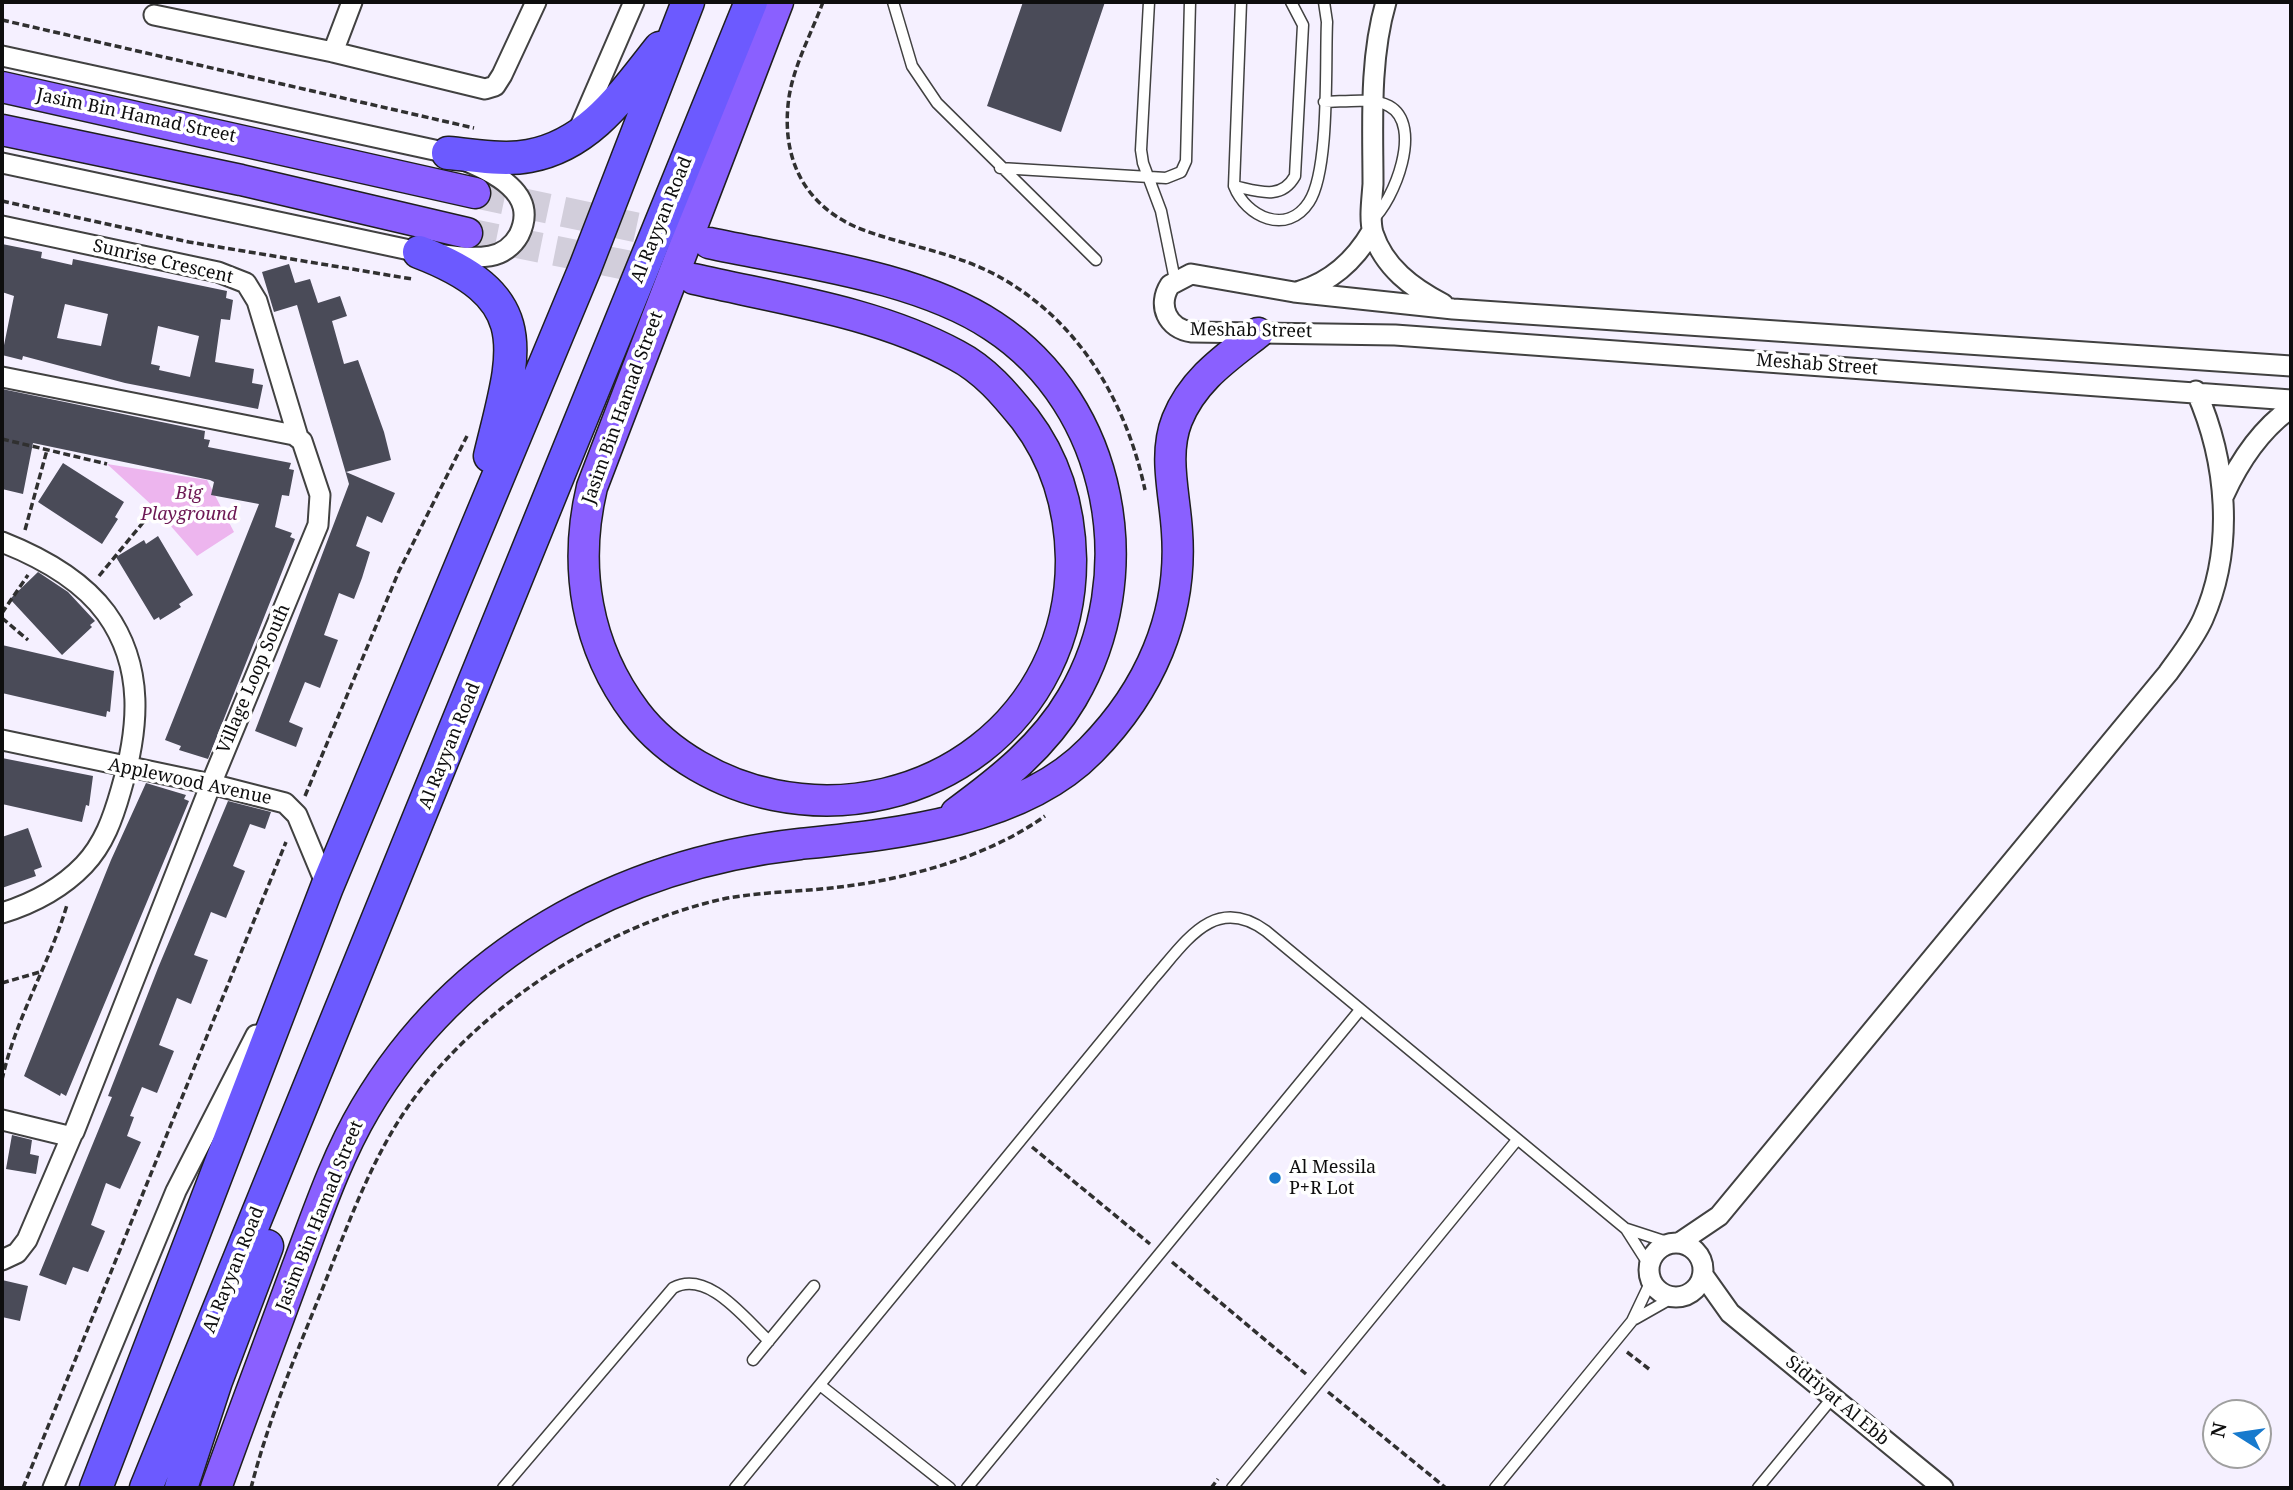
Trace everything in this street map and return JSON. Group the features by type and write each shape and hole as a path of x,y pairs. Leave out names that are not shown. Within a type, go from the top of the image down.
{"highway":[{"name":"Al Rayyan Road","path":"146,1488 298,1112 455,735 751,2"},
{"path":"448,153 530,156 574,139 616,103 683,14"},
{"path":"96,1488 327,887 585,268 683,14"},
{"path":"419,253 452,265 491,293 510,326 512,342 508,382 466,554"},
{"path":"182,1486 216,1381 282,1204 295,1159 298,1112"}],"main road":[{"name":"Jasim Bin Hamad Street","path":"695,279 846,315 900,331 956,355 1003,391 1038,435 1052,462 1066,508 1070,546 1071,576 1059,636 1049,663 1018,712 1000,733 955,767 918,784 871,799 786,798 732,783 664,743 643,723 615,680 591,626 585,596 582,544 592,487 778,2"},
{"name":"Jasim Bin Hamad Street","path":"2,87 475,193"},
{"path":"2,130 242,180 467,233"},
{"path":"709,243 842,271 922,292 958,306 1011,339 1041,368 1068,401 1087,437 1103,487 1111,552 1106,607 1091,659 1072,699 1048,734 1010,771 948,819"},
{"name":"Jasim Bin Hamad Street","path":"216,1488 307,1240 347,1143 366,1106 393,1065 443,1007 482,972 557,919 604,895 697,862 771,847 886,834 999,808 1061,776 1105,735 1147,677 1162,644 1175,592 1177,534 1170,453 1175,425 1187,400 1204,377 1258,333"},
{"path":"182,1486 209,1432 333,1131 363,1076 409,1018 446,984 528,925 557,919"}],"street":[{"path":"332,52 352,2"},
{"path":"154,15 332,52 485,89 495,86 502,75 536,2"},
{"path":"574,139 634,2"},
{"path":"1386,2 1373,102 1372,225 1383,256 1401,277 1452,309"},
{"name":"Jasim Bin Hamad Street","path":"2,56 448,153 513,187 524,205 521,230 508,248 487,257 419,253"},
{"path":"2,163 419,253"},
{"path":"1294,292 1326,281 1340,271 1364,246 1372,225"},
{"name":"Sunrise Crescent","path":"2,226 218,272 246,283 257,301 298,437"},
{"name":"Meshab Street","path":"2291,366 1452,309 1294,292 1199,275 1175,280 1164,296 1164,309 1169,321 1179,329 1192,332 1378,334 2196,391 2291,400"},
{"path":"2,377 298,437"},
{"path":"1719,1216 1699,1284 1678,1297 1663,1294 1650,1273 1656,1251 1675,1243 1719,1216 2185,650 2202,621 2214,590 2221,556 2223,496 2217,452 2196,391"},
{"path":"2223,496 2246,453 2269,427 2291,408"},
{"name":"Village Loop South","path":"2,1260 17,1253 27,1240 72,1135 321,516 320,495 298,437"},
{"path":"2,913 54,888 83,865 105,835 128,768 137,716 130,661 105,612 86,592 39,558 11,546"},
{"name":"Applewood Avenue","path":"2,740 211,784 285,803 297,815 327,887"},
{"path":"53,1488 176,1191 314,922"},
{"path":"2,1119 72,1135"},
{"path":"1675,1243 1696,1252 1702,1267"},
{"name":"Sidriyat Al Ebb","path":"1702,1267 1730,1313 1943,1488"},
{"name":"Sidriyat Al Ebb","path":"1678,1297 1730,1313"}],"lane":[{"path":"893,2 904,46 923,86 952,120 1096,260"},
{"path":"1149,2 1141,150 1147,176 1157,199 1175,280"},
{"path":"1000,168 1171,177 1181,172 1186,162 1190,2"},
{"path":"1241,2 1234,186 1247,209 1263,217 1280,219 1296,215 1308,204 1320,172 1327,22 1324,2"},
{"path":"1234,186 1278,193 1285,189 1295,176 1303,25 1291,2"},
{"path":"1324,102 1373,102 1388,106 1398,116 1404,150 1391,198 1372,225"},
{"path":"735,1488 1153,979 1197,930 1217,918 1230,917 1255,923 1626,1229 1650,1273 1632,1321 1495,1488"},
{"path":"967,1488 1360,1010"},
{"path":"1232,1488 1517,1140"},
{"path":"1626,1229 1675,1243"},
{"path":"503,1488 673,1288 687,1282 703,1285 769,1341"},
{"path":"753,1360 814,1286"},
{"path":"1632,1321 1678,1297"},
{"path":"820,1385 950,1488"},
{"path":"1758,1488 1833,1397"}],"path":[{"path":"2,20 481,129"},
{"path":"2,439 107,464"},
{"path":"11,546 47,449"},
{"path":"86,592 155,508"},
{"path":"28,640 2,615 39,558"},
{"path":"251,1488 294,1359 378,1157 404,1113 441,1065 505,1006 551,971 606,939 668,914 772,891 830,888 880,880 948,863 1005,838 1047,814"},
{"path":"2,1080 18,1026 42,972 69,898 54,888"},
{"path":"2,983 42,972"},
{"path":"1023,1139 1446,1488"},
{"path":"1620,1361 1628,1351 1649,1369"}],"green space":[{"name":"Big Playground","path":"107,464 207,480 234,532 197,556 155,508"}],"building":[{"path":"1023,2 1105,2 1061,132 987,106"},
{"path":"2,244 42,252 41,258 72,265 73,259 227,291 226,298 233,300 230,320 221,319 215,362 254,369 252,383 263,385 258,409 125,383 23,356 22,360 2,355 14,296 2,292","holes":["65,304 108,314 101,346 57,338","158,326 199,336 190,377 159,370 160,366 151,364"]},
{"path":"289,264 295,283 310,279 318,303 340,296 347,316 332,321 344,364 358,360 384,432 391,460 346,472 395,493 382,523 367,516 356,546 370,552 362,578 354,599 339,593 324,635 338,640 320,688 305,682 289,722 303,728 296,747 255,731 349,484 297,305 274,312 262,272"},
{"path":"2,389 205,431 204,439 210,440 208,447 291,463 289,469 294,470 289,496 282,495 275,527 292,533 290,537 295,539 208,759 179,750 181,746 165,740 259,504 211,495 214,482 210,480 33,443 23,494 2,489"},
{"path":"63,463 124,502 115,517 118,519 102,544 38,502"},
{"path":"158,536 193,595 179,604 181,607 160,620 159,617 154,620 116,557 144,540 146,544"},
{"path":"38,572 68,592 95,621 62,655 10,599"},
{"path":"2,645 114,671 110,712 107,711 106,717 2,693"},
{"path":"2,758 93,776 89,806 86,805 82,822 2,804"},
{"path":"146,783 186,795 184,799 189,801 66,1096 61,1093 60,1096 24,1076 111,860"},
{"path":"228,801 271,812 265,829 250,824 233,866 245,871 226,918 211,912 194,955 208,960 191,1004 177,998 159,1045 174,1051 157,1093 142,1087 130,1116 134,1117 127,1136 141,1142 120,1189 106,1183 91,1225 105,1231 88,1272 73,1267 66,1285 39,1275 112,1097 108,1096 158,968"},
{"path":"28,828 42,867 34,870 36,876 2,888 2,837"},
{"path":"12,1135 32,1140 30,1154 39,1156 36,1174 6,1169"},
{"path":"2,1280 28,1286 20,1321 2,1317"}],"tunnel":[{"path":"475,193 682,237"},
{"path":"467,233 666,273"}],"place":[{"name":"Al Messila P+R Lot","path":"1275,1178"}]}
